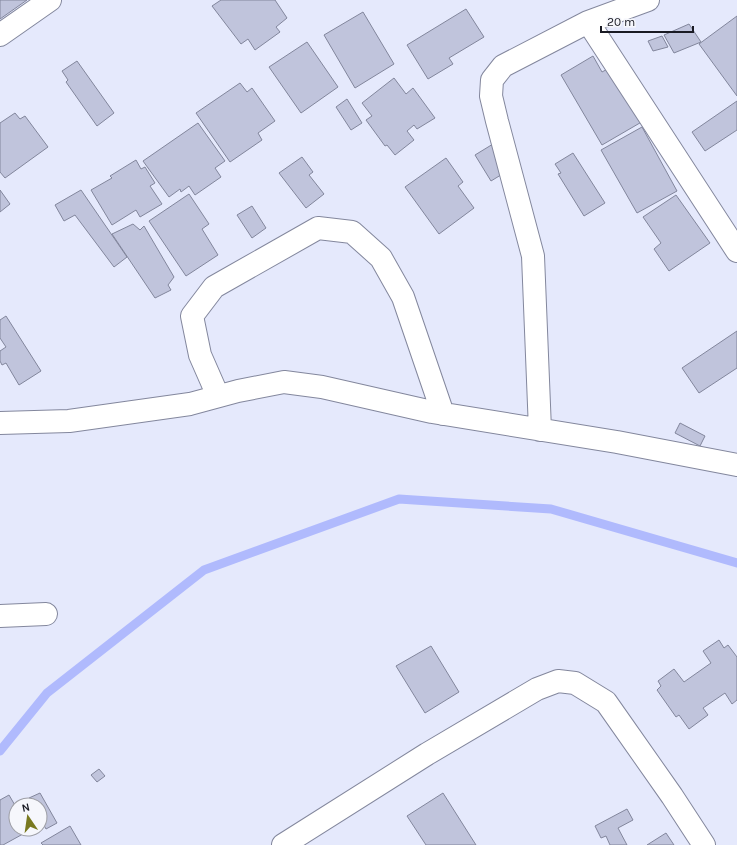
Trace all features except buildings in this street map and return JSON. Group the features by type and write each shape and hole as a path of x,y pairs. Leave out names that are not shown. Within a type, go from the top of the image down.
{"street":[{"path":"0,35 50,0"},
{"path":"540,430 533,256 497,122 491,96 492,80 503,66 588,22 648,0"},
{"path":"588,22 737,251"},
{"path":"218,396 200,355 192,316 214,287 318,228 352,232 380,258 403,297 443,414"},
{"path":"0,423 69,422 190,404 218,396 284,382 322,387 443,414 617,442 737,466"},
{"path":"0,616 46,614"},
{"path":"283,845 416,760 537,689 558,681 575,683 606,702 672,796 704,845"}],"waterway":[{"path":"0,751 47,693 204,570 399,499 551,509 737,563"}]}
